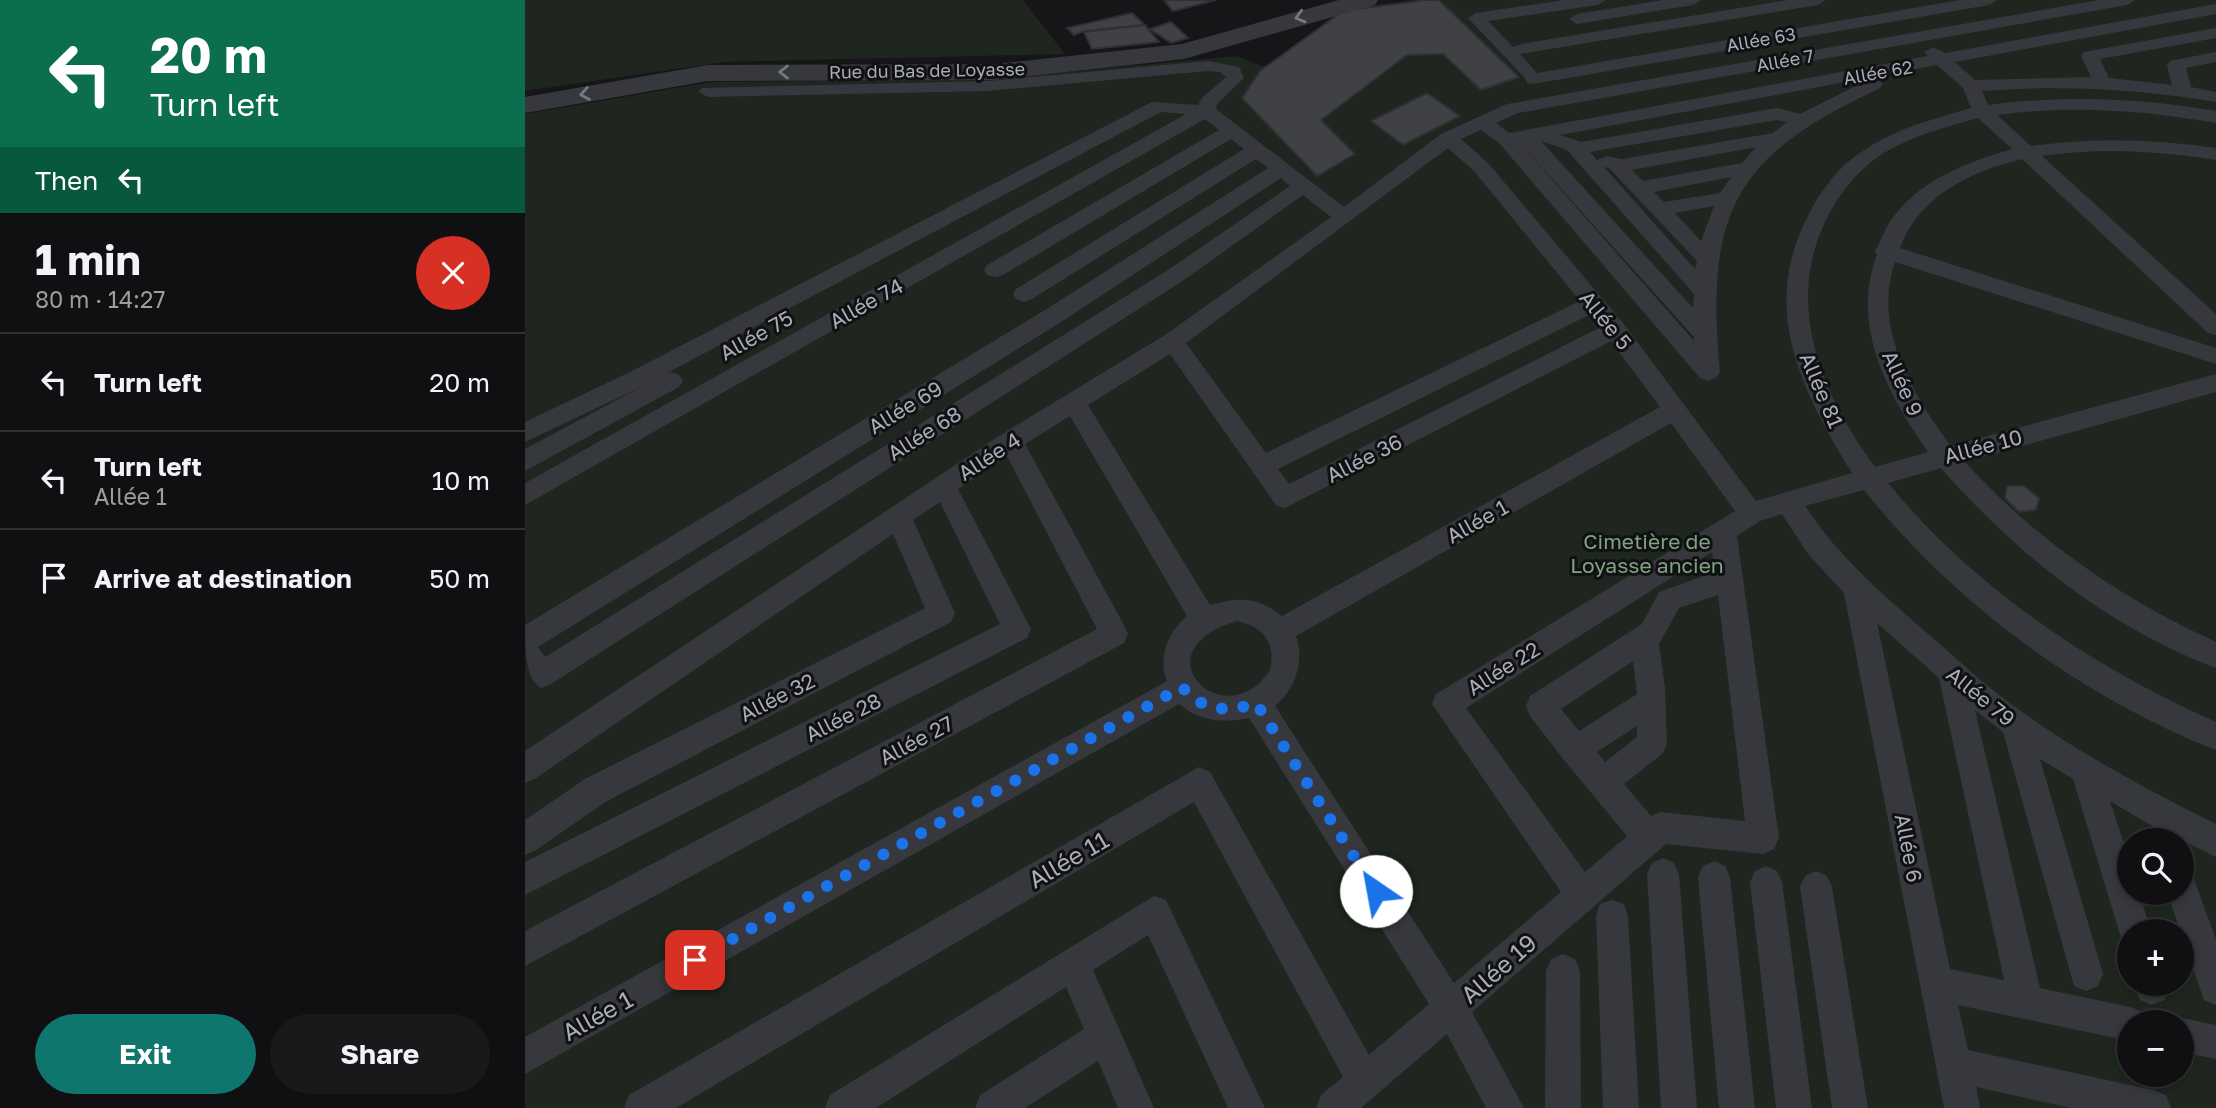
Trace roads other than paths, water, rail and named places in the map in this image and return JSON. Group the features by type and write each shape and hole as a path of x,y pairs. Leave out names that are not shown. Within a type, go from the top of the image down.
{"street":[{"name":"Rue du Bas de Loyasse","path":"525,105 708,73 994,72 1184,51 1366,0"}],"lane":[{"path":"1553,100 1530,71 1476,18 1598,0"},
{"path":"1530,71 1512,29 1693,0"},
{"path":"1521,49 1818,0"},
{"path":"1882,8 1928,0"},
{"name":"Allée 63","path":"1530,71 1882,8 1989,0"},
{"name":"Allée 7","path":"1448,138 1513,108 2127,0"},
{"path":"1882,8 1971,86 1982,111 2216,327"},
{"name":"Allée 62","path":"1524,136 1945,63 2216,9"},
{"path":"1971,86 2036,81 2102,82 2216,33"},
{"path":"2102,82 2090,56 2135,67 2183,90 2216,97"},
{"path":"2183,90 2176,65 2216,57"},
{"path":"1524,136 1708,372 1703,333 1708,247 1726,198 1747,168 1776,138 1831,101 1881,81 1945,63"},
{"path":"708,92 988,86 1223,66 1233,71 1235,78 1208,102 1206,111 1344,217"},
{"name":"Allée 81","path":"2216,117 2146,106 2033,104 1982,111 1935,123 1893,141 1858,164 1829,193 1809,228 1797,268 1796,313 1807,364 1831,419 1868,478 1914,531 1971,585 2039,638 2117,687 2216,736"},
{"name":"Allée 75","path":"525,461 941,226 1171,108 1206,111"},
{"name":"Allée 74","path":"525,495 1206,111"},
{"path":"1582,156 1777,114 1800,120"},
{"path":"1483,122 1582,156 1614,162 1707,259"},
{"path":"995,270 1232,131"},
{"path":"1524,136 1703,333"},
{"name":"Allée 4","path":"525,768 1011,441 1075,404 1173,341 1448,138"},
{"name":"Allée 5","path":"1448,138 1481,167 1615,330 1751,514"},
{"path":"1618,166 1776,138"},
{"name":"Allée 9","path":"2216,154 2157,146 2103,144 2025,151 1970,168 1933,189 1904,216 1885,251 1877,300 1888,359 1912,411 1944,457 2018,532 2115,602 2188,644 2216,655"},
{"path":"1024,294 1256,150"},
{"path":"1582,156 1704,292"},
{"path":"1639,188 1747,168"},
{"name":"Allée 69","path":"525,640 1053,317 1281,169"},
{"name":"Allée 68","path":"525,651 541,675 1176,275 1303,186"},
{"path":"1659,209 1726,198"},
{"path":"525,433 941,226 1077,336"},
{"path":"1885,251 2216,356"},
{"path":"1262,466 1593,303"},
{"name":"Allée 36","path":"1173,341 1285,498 1615,330"},
{"name":"Allée 10","path":"1723,532 1751,514 1787,501 2216,383"},
{"path":"1075,404 1203,618"},
{"name":"Allée 1","path":"1280,631 1675,410"},
{"name":"Allée 27","path":"525,949 1114,634 1011,441"},
{"name":"Allée 28","path":"525,879 1017,629 944,486"},
{"name":"Allée 79","path":"1787,501 1817,546 1856,588 1952,673 2015,724 2156,811 2216,841"},
{"name":"Allée 32","path":"525,839 596,790 941,613 899,517"},
{"path":"1723,532 1763,838 1655,833 1603,782 1540,706 1652,633 1669,600 1729,579"},
{"name":"Allée 22","path":"1582,895 1446,704 1723,532"},
{"name":"Allée 6","path":"1856,588 1962,1108"},
{"path":"1237,609 1268,619 1280,631 1286,653 1282,677 1271,691 1256,703 1231,709 1206,706 1192,698 1182,687 1176,657 1186,635 1203,618 1219,611 1237,609"},
{"path":"1603,782 1652,744 1651,701 1644,638"},
{"path":"1952,673 2026,1002"},
{"name":"Allée 1","path":"525,1056 1182,687"},
{"path":"1575,750 1651,701"},
{"path":"1256,703 1451,1008 1498,1102"},
{"path":"2015,724 2086,974"},
{"path":"2085,768 2131,919"},
{"name":"Allée 11","path":"642,1108 1199,782 1365,1082"},
{"path":"2156,811 2162,828"},
{"name":"Allée 19","path":"1334,1108 1655,833"},
{"path":"1663,874 1679,1108"},
{"path":"1714,877 1737,1108"},
{"path":"1766,882 1794,1108"},
{"path":"1816,887 1850,1108"},
{"path":"2188,905 2216,988"},
{"path":"843,1108 1154,912 1247,1108"},
{"path":"1612,916 1621,1108"},
{"path":"1073,963 1136,1108"},
{"path":"1563,971 1563,1108"},
{"path":"1936,982 2117,1021"},
{"path":"993,1108 1104,1037"},
{"path":"2194,1037 2216,1042"},
{"path":"1952,1064 2153,1108"}],"park label":[{"name":"Cimetière de Loyasse ancien","path":"1647,553"}]}
